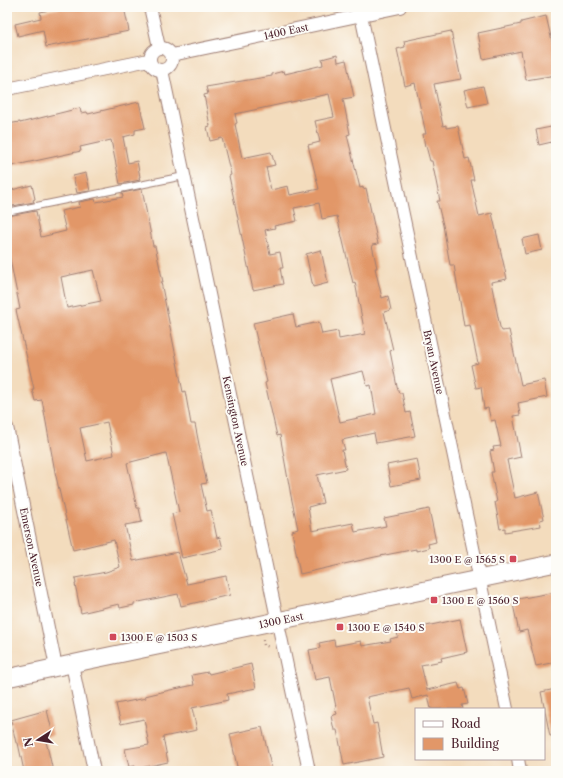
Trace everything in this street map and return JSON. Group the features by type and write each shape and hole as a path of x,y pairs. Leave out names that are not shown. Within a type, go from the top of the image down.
{"main road":[{"name":"1300 East","path":"7,678 556,563"}],"street":[{"path":"150,7 159,47"},
{"name":"1400 East","path":"172,55 400,7"},
{"name":"Bryan Avenue","path":"361,15 507,708"},
{"path":"159,47 166,48 172,55 171,64 169,67 162,70 152,67 149,60 150,53 159,47"},
{"path":"7,89 149,60"},
{"name":"Kensington Avenue","path":"162,70 309,771"},
{"name":"Emerson Avenue","path":"7,427 64,666 94,771"},
{"path":"518,760 520,771"}],"lane":[{"path":"7,212 184,176"}],"building":[{"path":"65,7 124,7 129,31 46,47 43,30 18,36 15,24 41,18 40,12"},
{"path":"546,16 556,58 556,75 526,80 521,51 483,59 478,33 521,24 521,22"},
{"path":"451,31 461,79 434,84 443,126 446,125 446,128 458,126 465,159 469,158 474,180 471,180 479,216 492,213 507,279 491,282 500,327 502,331 509,330 521,385 544,380 547,397 518,403 520,415 513,416 521,457 507,460 515,498 538,492 544,519 540,520 541,526 505,532 505,528 500,529 495,502 497,502 491,472 494,472 490,451 494,450 493,447 501,446 495,420 491,421 488,408 484,409 481,387 476,388 471,365 478,363 470,325 464,326 454,265 450,265 437,201 440,201 432,161 430,161 426,146 425,147 423,134 426,134 415,83 405,86 397,49 405,47 404,41"},
{"path":"337,55 338,62 346,60 354,97 343,99 350,134 347,135 360,188 366,188 378,244 372,245 377,268 375,268 382,298 388,296 391,310 384,312 393,350 390,351 397,387 399,393 402,393 406,413 410,412 415,436 376,443 374,433 342,440 345,450 342,450 346,469 317,475 323,503 308,507 312,531 353,523 355,532 386,526 384,518 429,509 436,542 428,544 429,548 375,557 300,574 292,531 298,529 280,435 277,436 265,383 267,382 253,323 293,314 296,327 319,322 322,334 338,331 339,339 365,334 355,282 353,283 337,216 322,219 319,203 294,208 297,221 274,226 275,228 265,230 270,254 280,252 283,268 280,268 283,284 253,290 229,176 231,175 222,138 210,141 207,127 210,126 204,95 208,94 206,87 272,76 272,74 284,71 285,74 323,65 322,59","holes":["329,94 334,117 315,121 320,142 308,145 319,189 290,195 288,186 271,190 266,167 275,165 271,152 242,158 235,124 237,123 235,114","363,371 367,386 371,385 376,414 340,422 330,379"]},
{"path":"483,86 487,103 468,107 464,90"},
{"path":"139,102 145,128 135,130 135,134 123,137 128,163 137,161 140,180 120,184 111,140 80,147 81,151 7,167 7,124 20,123 80,108 81,113 87,112 88,114"},
{"path":"556,126 556,141 539,145 536,130"},
{"path":"86,173 90,191 77,193 73,176"},
{"path":"32,185 35,199 33,200 34,202 7,207 7,191"},
{"path":"142,189 153,246 155,246 163,282 161,282 183,392 185,391 191,424 195,424 207,483 201,484 207,511 211,510 217,538 220,537 223,549 182,558 172,514 179,512 166,453 127,463 137,508 139,508 142,522 125,525 133,561 178,552 187,584 226,576 230,595 181,606 178,594 134,603 134,605 120,608 119,604 81,613 75,578 106,572 120,567 114,540 73,550 55,472 42,400 35,401 32,389 34,389 16,310 20,309 7,244 7,216 36,211 41,237 66,231 61,211 80,207 79,202 95,199 96,202 123,197 122,193","holes":["93,270 101,301 67,308 61,277","107,422 114,455 87,461 80,428"]},
{"path":"539,235 542,250 525,254 522,239"},
{"path":"321,250 328,283 313,287 306,254"},
{"path":"417,459 421,480 391,486 387,465"},
{"path":"556,592 556,662 536,666 527,630 519,632 512,600"},
{"path":"460,619 467,652 441,658 442,661 421,665 427,690 458,683 460,689 464,688 468,704 462,705 463,708 431,708 428,695 412,699 409,688 367,697 373,724 377,723 383,757 344,765 337,730 334,730 331,716 337,714 330,677 315,680 309,650 320,648 319,643 334,640 335,646 361,641 362,646 391,641 390,639 398,637 397,632"},
{"path":"251,664 256,688 227,694 228,700 192,708 197,730 163,737 168,762 136,769 135,766 129,767 125,749 149,745 144,719 121,724 116,704 146,698 145,696 194,685 192,675 208,672 209,674"},
{"path":"556,689 556,735 550,736 541,692"},
{"path":"47,710 53,735 45,737 53,771 24,771 11,720"},
{"path":"262,727 272,771 238,771 230,734"}],"place":[{"name":"1300 E @ 1565 S","path":"513,559"},
{"name":"1300 E @ 1560 S","path":"434,600"},
{"name":"1300 E @ 1540 S","path":"340,627"},
{"name":"1300 E @ 1503 S","path":"113,637"}]}
